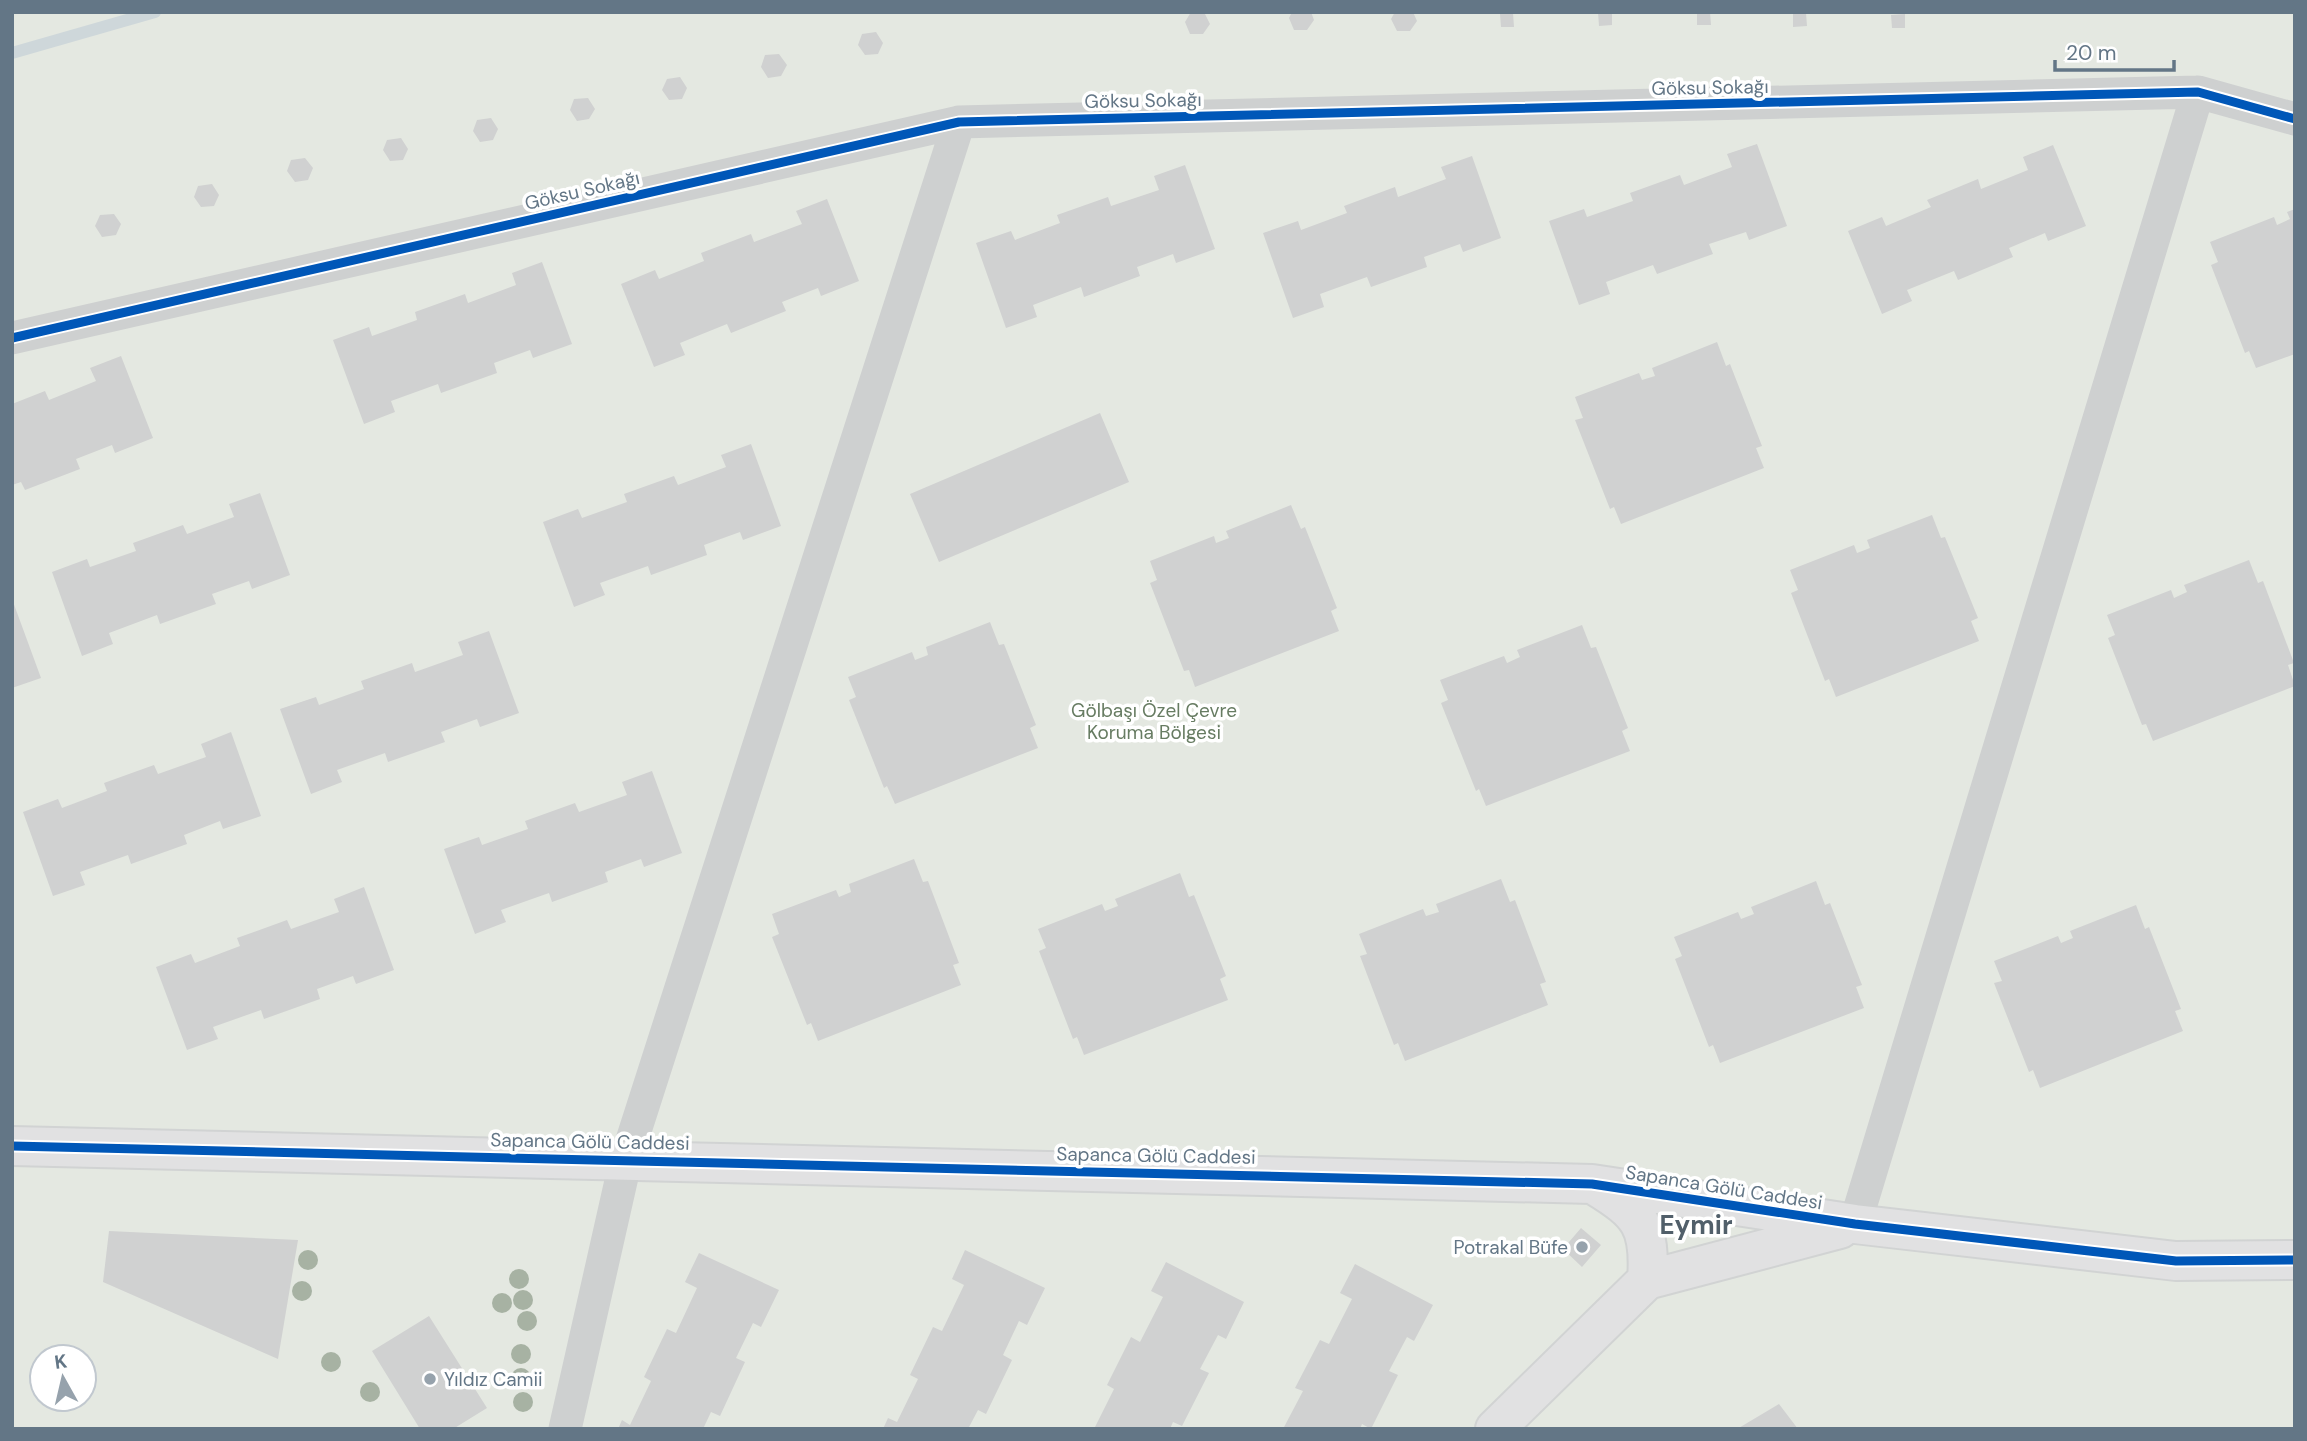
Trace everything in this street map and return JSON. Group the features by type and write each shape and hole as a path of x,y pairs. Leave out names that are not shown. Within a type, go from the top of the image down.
{"street":[{"name":"Göksu Sokağı","path":"12,338 959,122 2197,92 2295,120"},
{"path":"1495,1429 1647,1280 1855,1224 2197,92"},
{"path":"565,1429 626,1160 959,122"},
{"name":"Sapanca Gölü Caddesi","path":"12,1146 1592,1184 1855,1224 2176,1261 2295,1260"},
{"name":"Sapanca Gölü Caddesi","path":"1592,1184 1634,1212 1644,1233 1648,1255 1647,1280"}],"green space":[{"name":"Gölbaşı Özel Çevre Koruma Bölgesi","path":"12,12 2295,12 2295,1429 12,1429"}],"building":[{"path":"1191,12 1204,12 1210,24 1203,34 1190,34 1185,22"},
{"path":"1292,12 1311,12 1314,20 1307,30 1294,30 1289,18"},
{"path":"1395,12 1413,12 1417,21 1410,31 1397,31 1391,19"},
{"path":"1598,12 1612,12 1612,25 1599,26"},
{"path":"1697,12 1710,12 1711,25 1697,25"},
{"path":"1513,13 1514,27 1501,27 1500,14"},
{"path":"1806,13 1807,26 1793,27 1793,14"},
{"path":"1905,14 1905,28 1892,28 1891,15"},
{"path":"876,32 883,43 878,54 865,55 858,45 862,34"},
{"path":"779,54 787,65 781,76 768,78 761,67 765,55"},
{"path":"680,77 687,88 682,99 669,100 662,90 667,79"},
{"path":"588,98 595,109 589,119 577,121 570,110 574,99"},
{"path":"491,118 498,129 493,140 480,142 473,131 477,120"},
{"path":"401,138 408,149 403,160 390,161 383,150 387,140"},
{"path":"1757,144 1787,226 1749,240 1746,232 1709,244 1713,254 1657,274 1653,265 1606,282 1610,294 1579,305 1549,221 1584,209 1587,217 1633,201 1630,193 1680,175 1684,185 1732,167 1727,154"},
{"path":"2053,145 2086,226 2048,241 2045,233 2009,248 2013,257 1958,280 1954,271 1907,290 1912,301 1882,314 1848,231 1882,217 1886,226 1931,207 1927,200 1978,179 1981,189 2028,170 2023,157"},
{"path":"1472,156 1501,238 1463,252 1460,244 1424,257 1427,267 1371,287 1367,277 1320,294 1324,307 1293,318 1263,233 1298,221 1301,230 1347,213 1344,206 1395,187 1398,197 1446,179 1441,167"},
{"path":"305,158 313,168 308,180 295,182 287,171 291,160"},
{"path":"1185,165 1215,249 1176,263 1173,254 1137,267 1140,276 1084,297 1081,287 1033,305 1037,317 1006,328 976,243 1011,231 1015,240 1060,223 1057,215 1108,197 1111,206 1159,190 1154,176"},
{"path":"212,184 219,195 214,206 201,207 194,197 198,186"},
{"path":"827,199 859,281 821,296 818,288 782,302 786,311 731,333 727,324 680,343 685,355 654,367 621,284 655,270 659,279 704,261 701,253 751,234 754,242 802,224 796,211"},
{"path":"2295,209 2295,354 2256,368 2249,351 2245,353 2211,265 2218,262 2210,242 2274,217 2277,225 2290,219 2287,212"},
{"path":"114,214 121,224 116,235 102,237 95,226 100,215"},
{"path":"542,262 572,344 533,358 530,350 494,363 497,373 441,393 438,384 391,401 395,412 364,424 333,340 369,327 372,336 417,320 415,312 465,294 468,303 516,285 512,273"},
{"path":"1717,342 1726,366 1730,364 1762,446 1756,448 1764,468 1621,524 1614,507 1610,509 1575,420 1583,418 1575,397 1639,373 1642,380 1655,376 1652,368"},
{"path":"121,356 153,438 115,453 112,445 76,459 80,469 25,490 21,482 12,485 12,404 45,391 49,400 96,381 90,368"},
{"path":"1100,413 1129,482 939,562 910,494"},
{"path":"751,444 781,526 743,540 740,532 704,545 707,555 651,575 648,566 600,583 605,595 574,607 543,522 578,509 582,518 627,502 624,494 674,476 678,485 726,467 721,455"},
{"path":"260,493 290,575 252,589 249,581 212,594 216,604 160,624 157,615 109,633 113,644 82,656 52,572 87,559 90,567 136,551 133,543 183,525 187,534 234,517 229,504"},
{"path":"1291,505 1301,529 1305,527 1337,608 1331,611 1339,631 1195,687 1189,670 1184,671 1150,583 1157,580 1150,561 1214,536 1216,543 1229,538 1226,531"},
{"path":"1932,515 1941,538 1945,537 1978,618 1971,621 1979,641 1836,697 1829,679 1825,681 1791,593 1798,590 1790,570 1854,545 1857,553 1870,548 1867,540"},
{"path":"2249,560 2258,583 2263,581 2294,663 2288,665 2295,686 2153,741 2146,724 2142,725 2108,638 2115,635 2107,615 2171,590 2174,598 2187,592 2184,585"},
{"path":"12,599 41,678 12,688"},
{"path":"990,622 999,645 1004,644 1036,725 1030,728 1038,748 895,804 887,786 884,788 849,700 856,697 848,677 912,652 915,660 928,655 926,647"},
{"path":"1582,625 1591,648 1596,647 1628,728 1622,731 1630,751 1486,806 1479,789 1476,791 1441,703 1448,700 1440,680 1504,656 1507,663 1520,657 1517,650"},
{"path":"489,631 519,713 480,727 477,719 441,732 445,742 388,762 385,753 337,770 342,782 311,794 280,709 316,697 319,705 364,689 361,681 412,663 415,672 463,655 458,642"},
{"path":"231,732 261,816 223,829 220,821 184,835 187,844 131,864 128,855 80,872 85,885 53,896 23,812 58,799 62,808 107,791 104,783 154,765 158,774 206,757 201,744"},
{"path":"652,771 682,853 644,867 641,859 605,872 608,882 552,902 549,893 501,910 506,922 475,934 444,849 479,837 482,845 528,829 525,821 575,803 579,812 627,795 622,782"},
{"path":"914,859 923,882 928,881 959,963 953,965 961,985 818,1041 811,1023 807,1025 772,937 779,934 772,914 836,890 839,897 851,892 849,884"},
{"path":"1180,873 1189,897 1194,895 1226,976 1220,979 1228,1000 1084,1055 1077,1037 1073,1039 1039,951 1046,948 1038,929 1102,904 1105,911 1118,906 1115,899"},
{"path":"1501,879 1510,902 1515,900 1546,982 1540,984 1548,1005 1405,1061 1398,1043 1394,1045 1360,956 1367,954 1359,934 1423,909 1426,916 1439,912 1436,904"},
{"path":"1816,881 1825,905 1830,903 1862,985 1856,987 1864,1008 1720,1063 1713,1045 1709,1047 1675,959 1682,956 1674,937 1738,912 1741,919 1754,914 1751,907"},
{"path":"364,887 394,970 356,984 353,976 317,989 320,999 264,1019 261,1010 213,1027 218,1039 187,1050 156,967 191,954 195,963 240,946 237,938 287,920 291,929 339,912 334,899"},
{"path":"2136,905 2145,929 2149,927 2181,1009 2175,1011 2183,1031 2040,1088 2033,1070 2029,1072 1994,983 2002,981 1994,961 2058,936 2061,943 2073,938 2070,931"},
{"name":"Potrakal Büfe","path":"1581,1228 1601,1245 1582,1267 1563,1249"},
{"path":"109,1231 298,1240 278,1359 103,1282"},
{"path":"965,1250 1045,1288 1027,1325 1019,1321 1003,1355 1012,1360 986,1414 978,1410 968,1429 883,1429 888,1418 897,1422 918,1379 910,1375 933,1327 942,1331 964,1285 952,1279"},
{"path":"699,1253 779,1290 761,1327 753,1323 736,1358 745,1362 720,1416 711,1412 703,1429 618,1429 622,1420 630,1425 651,1381 644,1377 667,1329 676,1333 697,1288 685,1282"},
{"path":"1166,1262 1244,1302 1226,1339 1218,1335 1200,1369 1209,1373 1182,1426 1173,1422 1170,1429 1094,1429 1114,1389 1107,1385 1131,1337 1140,1342 1163,1297 1151,1291"},
{"path":"1355,1264 1433,1305 1414,1341 1407,1337 1389,1371 1398,1375 1371,1429 1362,1424 1360,1429 1283,1429 1303,1391 1295,1388 1320,1340 1329,1344 1352,1299 1340,1293"},
{"path":"429,1316 487,1408 453,1429 420,1429 372,1351"},
{"path":"1779,1404 1798,1429 1737,1429"}],"waterway":[{"path":"12,53 155,12"}],"cycle path":[{"path":"12,338 959,122 2198,92 2295,119"},
{"path":"12,1146 1592,1184 1855,1224 2176,1261 2295,1260"}],"place":[{"name":"Potrakal Büfe","path":"1582,1247"},
{"name":"Yıldız Camii","path":"430,1379"}],"district":[{"name":"Eymir","path":"1696,1225"}]}
